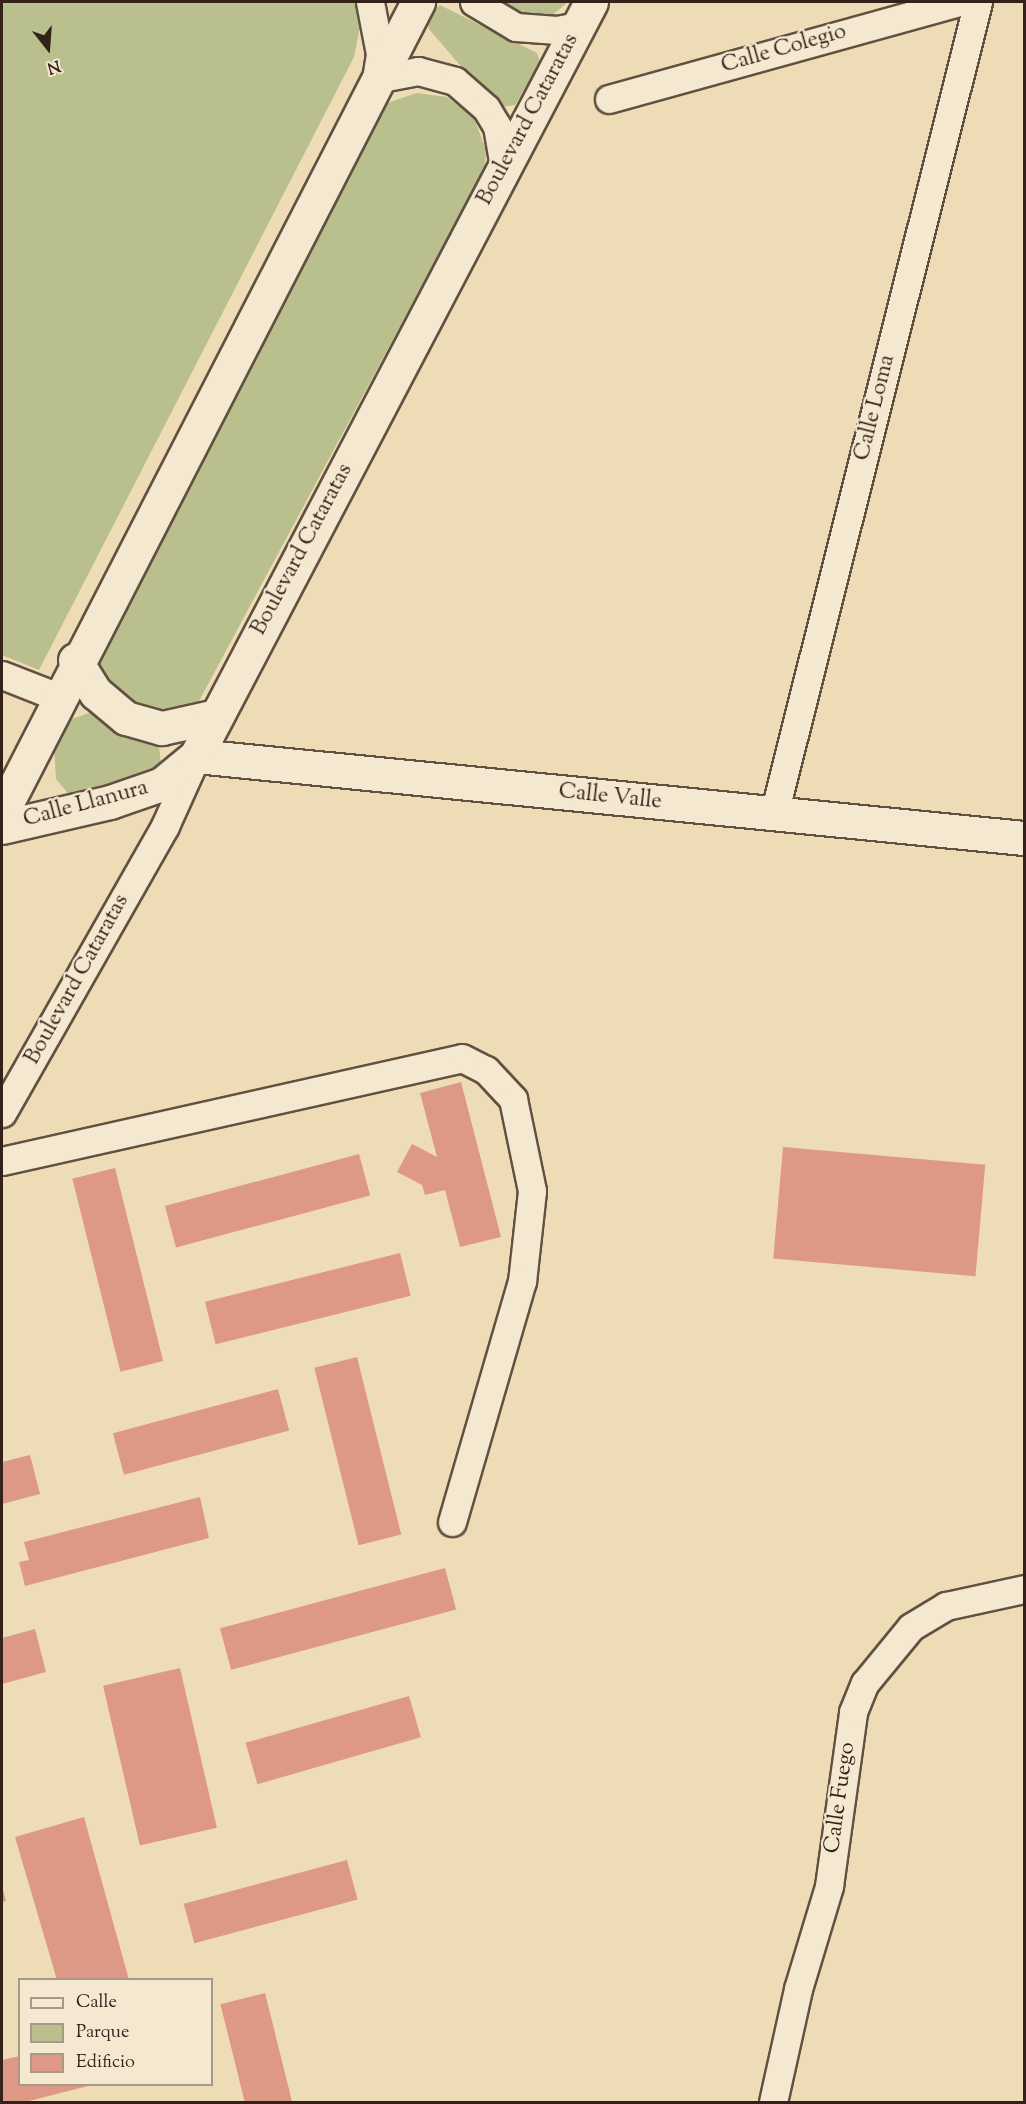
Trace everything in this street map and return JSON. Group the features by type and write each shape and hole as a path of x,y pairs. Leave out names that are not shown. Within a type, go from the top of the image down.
{"street":[{"path":"370,2 380,54 376,79"},
{"path":"2,812 75,660 418,2"},
{"path":"474,2 516,27 557,30 585,14"},
{"name":"Calle Colegio","path":"609,99 958,2"},
{"name":"Calle Loma","path":"774,814 978,2"},
{"name":"Boulevard Cataratas","path":"5,1100 165,826 216,716 585,14"},
{"path":"376,79 418,71 455,81 486,108 497,126 504,167"},
{"path":"75,660 96,693 126,718 162,728 216,716"},
{"path":"2,675 58,697"},
{"name":"Calle Valle","path":"196,756 1024,838"},
{"name":"Calle Llanura","path":"2,827 110,802 162,784 196,756"},
{"path":"2,1161 462,1059 486,1070 513,1099 532,1191 522,1281 452,1522"},
{"name":"Calle Fuego","path":"773,2103 798,1989 830,1886 853,1712 866,1683 911,1627 946,1606 1024,1589"}],"green space":[{"path":"2,2 355,2 360,27 354,57 39,670 2,655"},
{"path":"501,2 568,2 550,17 524,18"},
{"path":"440,5 537,53 540,62 515,105 501,107 489,99 429,29 427,17"},
{"path":"417,93 447,97 474,118 486,150 485,168 191,716 134,706 89,673 387,103"},
{"path":"92,712 159,744 161,767 71,797 56,779 54,746 72,719"}],"building":[{"path":"461,1082 501,1237 460,1247 445,1190 425,1195 422,1185 397,1172 412,1144 437,1157 420,1093"},
{"path":"783,1147 985,1165 975,1276 773,1259"},
{"path":"359,1154 370,1196 176,1248 165,1206"},
{"path":"115,1168 163,1361 120,1372 72,1179"},
{"path":"400,1253 411,1296 216,1344 205,1302"},
{"path":"357,1357 401,1535 359,1545 314,1368"},
{"path":"278,1389 289,1431 124,1475 113,1433"},
{"path":"30,1455 40,1494 2,1504 2,1462"},
{"path":"200,1497 209,1538 25,1586 19,1562 29,1560 24,1542"},
{"path":"445,1568 456,1610 231,1670 220,1628"},
{"path":"35,1629 46,1672 2,1684 2,1638"},
{"path":"180,1668 217,1828 140,1846 103,1686"},
{"path":"409,1696 421,1737 257,1784 246,1743"},
{"path":"84,1817 128,1978 56,1978 15,1837"},
{"path":"347,1860 358,1900 194,1943 184,1904"},
{"path":"2,1886 6,1901 2,1902"},
{"path":"265,1993 292,2102 245,2102 220,2004"},
{"path":"18,2056 18,2086 88,2086 25,2102 2,2102 2,2060"}]}
